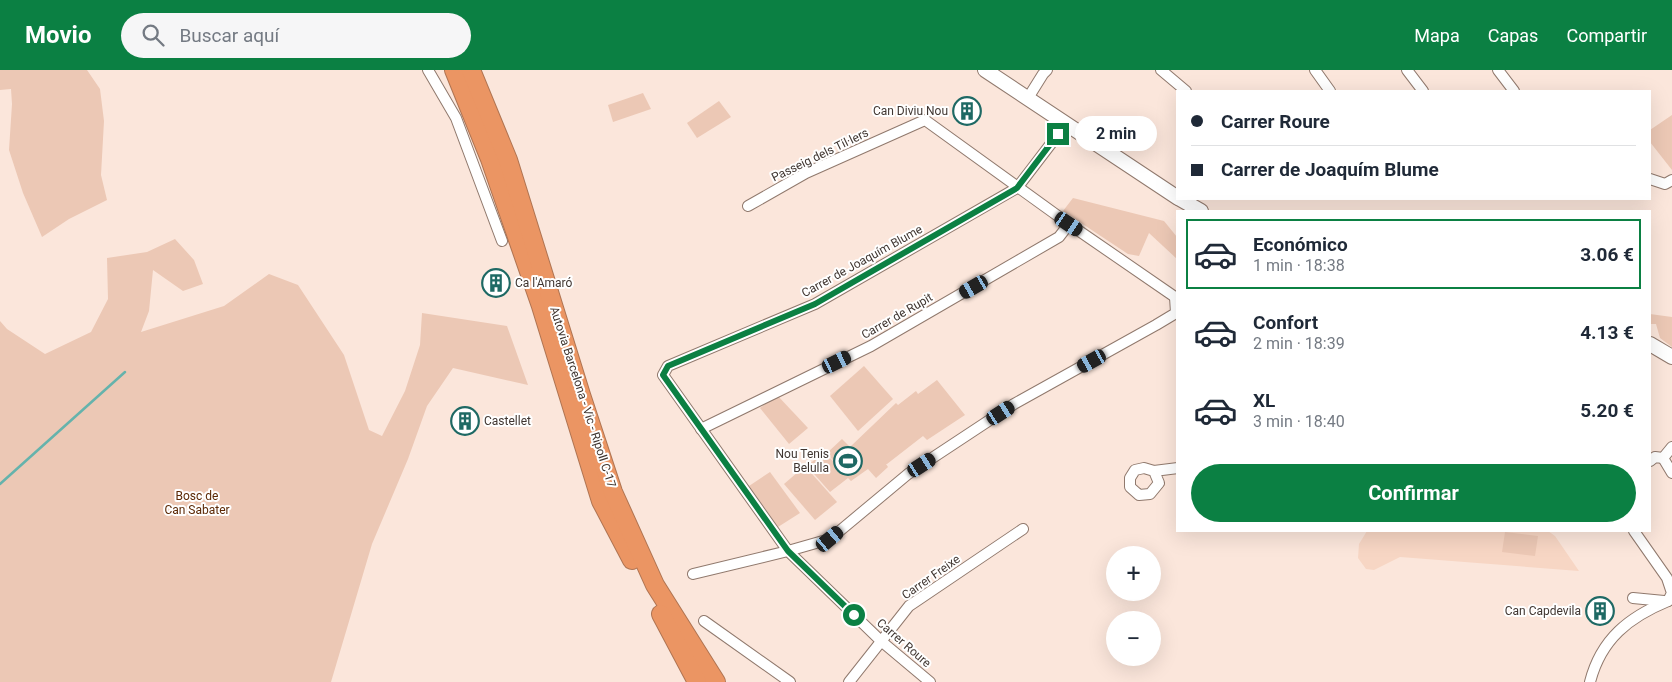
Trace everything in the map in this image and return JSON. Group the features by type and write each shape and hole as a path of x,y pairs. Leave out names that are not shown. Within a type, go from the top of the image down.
{"highway":[{"path":"450,70 490,158"},
{"name":"Autovia Barcelona - Vic - Ripoll C-17","path":"454,70 490,158 541,306 601,501 697,682"},
{"name":"Autovia Barcelona - Vic - Ripoll C-17","path":"471,70 508,160 613,492 655,585 716,682"},
{"path":"480,70 495,108 508,160"}],"street":[{"path":"428,70 456,118 502,241"},
{"path":"985,70 1176,196"},
{"path":"1028,98 1047,70"},
{"path":"1161,70 1185,90"},
{"path":"1315,70 1329,90"},
{"path":"1407,70 1422,90"},
{"path":"1498,70 1513,90"},
{"name":"Passeig dels Til·lers","path":"748,206 806,173 925,120 1017,188 1176,296"},
{"name":"Carrer de Joaquím Blume","path":"668,366 815,304 1017,188 1066,124"},
{"path":"1651,179 1665,184 1672,180"},
{"path":"1183,200 1200,210"},
{"name":"Carrer de Rupit","path":"701,429 872,346 1059,237 1069,224"},
{"path":"693,574 830,539 908,474 1014,404 1156,326 1176,313 1176,296"},
{"path":"1651,345 1672,357"},
{"name":"Carrer Roure","path":"668,366 663,375 788,551 881,640 930,682"},
{"path":"1663,458 1672,447"},
{"path":"1651,460 1655,456 1663,458 1672,473"},
{"path":"1154,471 1176,468"},
{"name":"Carrer Freixe","path":"849,682 909,606 1022,529"},
{"path":"1635,532 1670,580 1672,593 1670,600"},
{"path":"1644,611 1633,598 1670,600"},
{"path":"1590,682 1593,668 1607,643 1644,611 1670,600"},
{"path":"704,621 790,682"}],"shaded area":[{"path":"1366,532 1549,532 1555,536 1579,571 1400,557 1374,570 1366,569 1358,558 1359,544"}],"green space":[{"path":"0,70 87,70 100,89 104,121 101,175 107,200 69,219 42,237 23,193 9,150 11,89 0,90"},
{"path":"643,93 651,109 613,122 608,105"},
{"path":"719,101 731,117 697,138 687,123"},
{"path":"1672,115 1672,170 1651,143 1651,129"},
{"path":"1073,198 1164,221 1176,236 1176,258 1149,233 1139,256 1128,254 1063,211"},
{"name":"Bosc de Can Sabater","path":"175,239 194,260 203,284 183,291 153,270 149,311 141,332 224,306 269,274 298,285 344,355 369,430 382,436 405,391 420,345 422,313 507,326 528,385 453,368 427,406 408,459 372,544 331,682 0,682 0,321 7,329 45,354 91,332 108,299 107,258 147,252"},
{"path":"1651,314 1672,317 1672,347 1660,338 1656,324 1651,324"},
{"path":"864,366 893,399 858,431 830,396"},
{"path":"937,380 965,415 927,440 923,436 886,464 888,467 876,478 868,469 851,481 848,478 830,492 807,466 824,452 836,464 827,453 842,439 850,447 896,403 898,405 916,391 918,394"},
{"path":"777,395 808,428 789,444 760,408"},
{"path":"805,466 837,502 815,520 784,484"},
{"path":"770,472 800,513 778,527 749,486"},
{"path":"1505,532 1538,536 1535,556 1502,552"}],"waterway":[{"path":"0,484 125,372"}],"place":[{"name":"Can Diviu Nou","path":"967,111"},
{"name":"Ca l'Amaró","path":"496,283"},
{"name":"Castellet","path":"465,421"},
{"name":"Nou Tenis Belulla","path":"848,461"},
{"name":"Can Capdevila","path":"1600,611"}],"route":[{"path":"854,615 788,551 663,375 668,366 815,304 1017,188 1058,134"}]}
